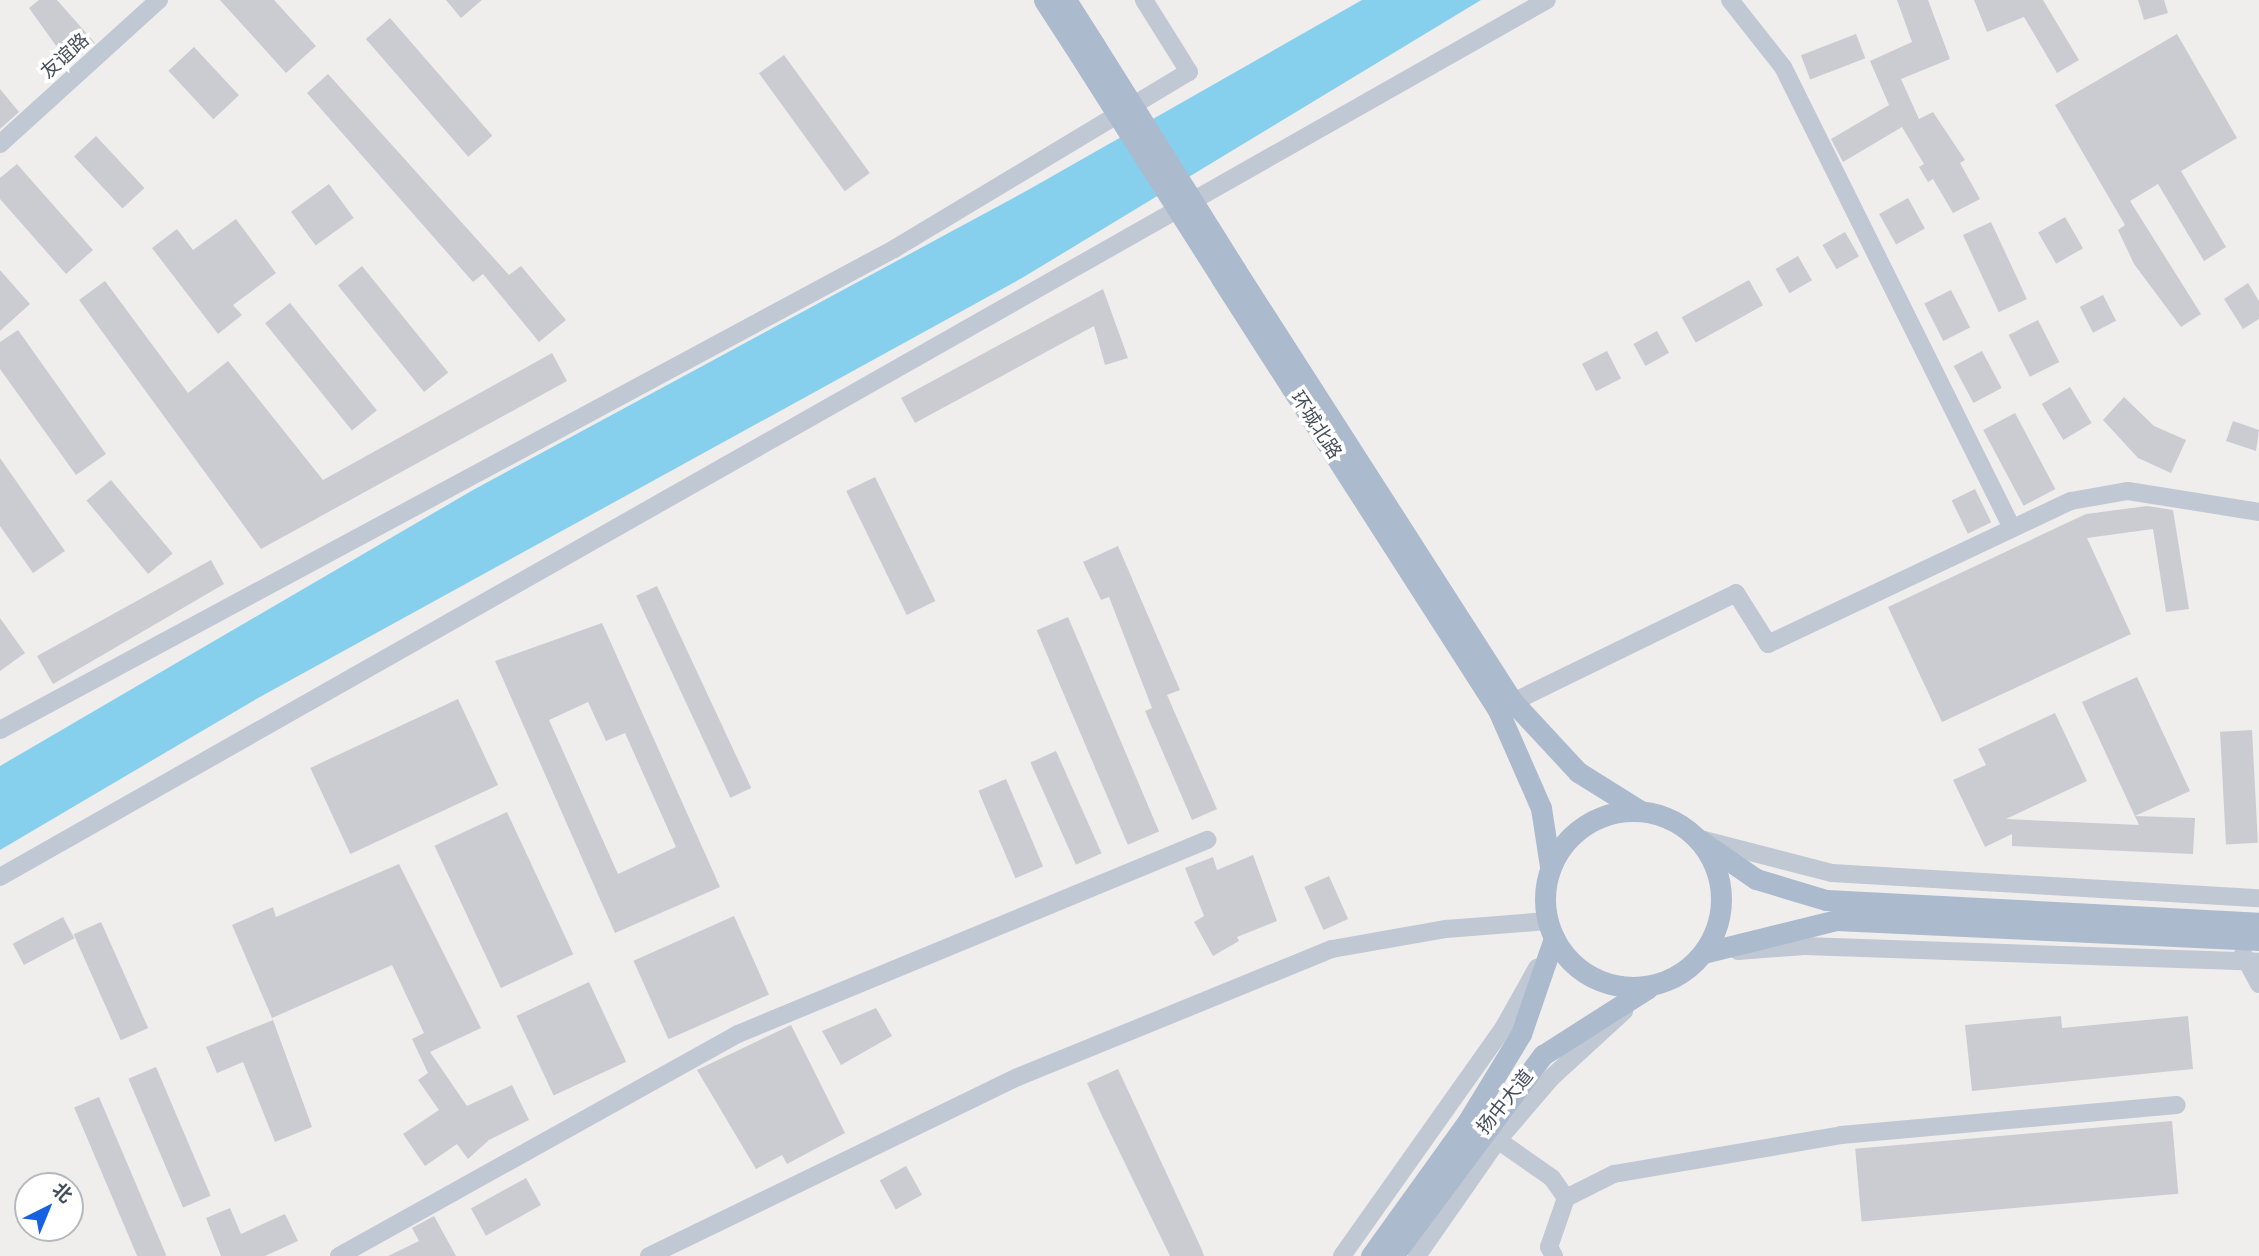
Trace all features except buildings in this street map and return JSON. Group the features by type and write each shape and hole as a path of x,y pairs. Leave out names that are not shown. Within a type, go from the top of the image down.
{"main road":[{"name":"环城北路","path":"1044,0 1086,49 1497,710 1541,808 1550,866"},
{"name":"环城北路","path":"1066,0 1086,49"},
{"name":"环城北路","path":"1228,274 1513,702 1578,772 1639,810"},
{"path":"2259,923 1826,900 1756,879 1681,824 1639,810 1586,824 1550,866 1550,929 1594,978 1652,985 1703,953 1836,920 2259,940"},
{"path":"1698,839 1716,868 1722,902 1703,953"},
{"name":"扬中大道","path":"1371,1256 1468,1121 1521,1034 1550,929"},
{"name":"扬中大道","path":"1393,1256 1490,1134 1543,1055 1652,985"}],"street":[{"name":"友谊路","path":"0,144 159,0"},
{"path":"0,729 894,250 1189,72 1144,0"},
{"path":"0,877 1547,0"},
{"path":"1730,0 1783,67 2012,528"},
{"path":"1513,702 1736,593 1768,644 2071,500 2128,491 2259,512"},
{"path":"1698,839 1832,873 2259,898"},
{"path":"339,1256 738,1034 1207,840"},
{"path":"649,1256 1018,1077 1332,949 1446,929 1550,929 1504,1027 1342,1256"},
{"path":"2234,939 2253,961 2259,984"},
{"path":"1703,953 1805,946 2253,961"},
{"path":"1554,1256 1549,1248 1566,1198 1614,1174 1748,1146 2177,1105"},
{"path":"1417,1256 1490,1134 1552,1178 1566,1198"}],"water":[{"path":"1362,0 1481,0 1022,278 258,698 0,850 0,766 473,490 1028,190"}]}
